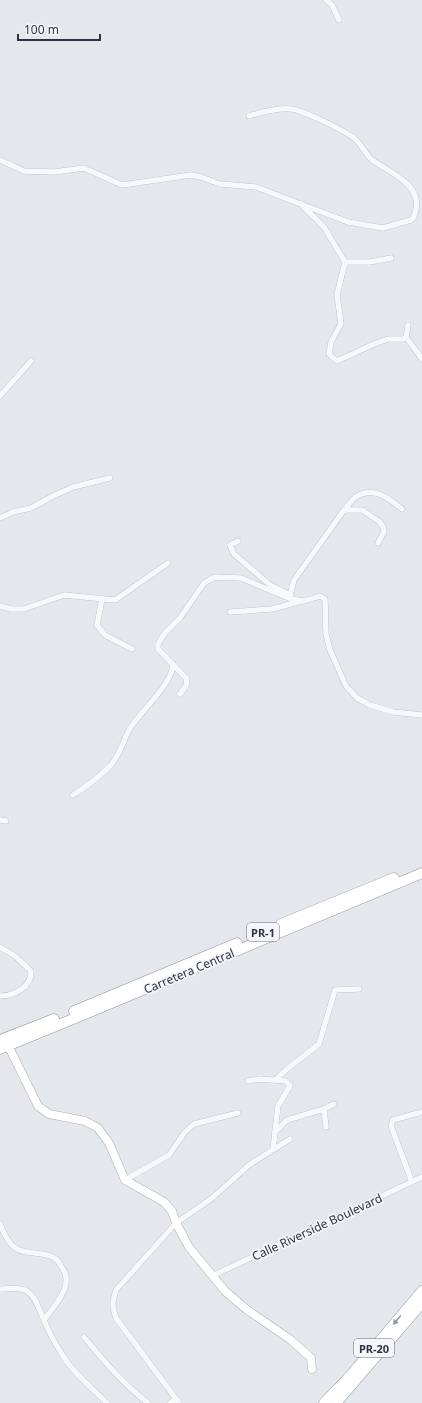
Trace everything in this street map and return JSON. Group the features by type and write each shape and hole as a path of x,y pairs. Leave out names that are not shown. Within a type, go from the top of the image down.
{"highway":[{"name":"Carretera Central","path":"2,1042 422,866"},
{"name":"Carretera Central","path":"2,1042 107,1005 422,873"},
{"name":"PR-20","path":"324,1403 350,1376 422,1291"},
{"name":"PR-20","path":"336,1403 422,1303"}],"street":[{"path":"326,0 332,5 339,20"},
{"path":"0,160 24,171 54,172 84,168 122,185 191,175 200,176 220,184 256,187 348,222 383,228 412,220 414,217 420,201 405,182 370,159 355,139 332,125 292,109 265,111 249,116"},
{"path":"300,203 324,227 345,262 337,295 341,324 331,342 329,354 337,361 388,339 404,339 406,337"},
{"path":"345,262 370,262 391,258"},
{"path":"408,325 406,337 422,358"},
{"path":"0,396 31,361"},
{"path":"0,518 13,512 31,508 73,487 110,478"},
{"path":"291,597 294,580 344,510 356,496 368,492 388,497 402,509"},
{"path":"344,510 362,510 380,522 383,526 384,532 378,543"},
{"path":"238,541 230,545 234,554 270,585 291,597"},
{"path":"0,606 11,609 24,609 64,595 115,600 168,563"},
{"path":"180,694 186,686 187,679 158,649 158,644 164,634 180,618 204,583 215,577 242,578 304,601"},
{"path":"230,612 272,609 320,596 325,599 326,634 330,650 346,686 357,698 370,706 393,712 422,715"},
{"path":"102,599 96,625 105,635 132,649"},
{"path":"73,795 99,776 112,764 130,728 154,699 171,675 173,664"},
{"path":"0,947 15,956 31,971 31,974 29,980 22,989 8,995 0,996"},
{"path":"275,1080 319,1044 335,990 359,989"},
{"path":"2,1042 38,1106 48,1114 85,1121 98,1128 109,1143 124,1180 164,1202 172,1212 176,1223 189,1247 225,1291 246,1309 292,1340 311,1358 312,1369"},
{"path":"248,1081 260,1079 286,1081 290,1086 278,1106 273,1149"},
{"path":"275,1132 287,1120 324,1109 334,1104"},
{"path":"324,1109 326,1126"},
{"path":"412,1182 391,1126 393,1120 422,1112"},
{"path":"124,1180 169,1155 185,1132 194,1124 238,1113"},
{"path":"170,1403 177,1401 116,1318 113,1308 116,1290 176,1223 210,1199 249,1165 290,1139"},
{"name":"Calle Riverside Boulevard","path":"212,1276 422,1177"},
{"path":"0,1223 4,1234 15,1248 28,1253 50,1256 58,1261 66,1274 65,1290 44,1320"},
{"path":"0,1289 11,1290 21,1288 27,1291 34,1298 63,1357 72,1368 108,1403"},
{"path":"84,1337 113,1372 130,1389 148,1403"}]}
